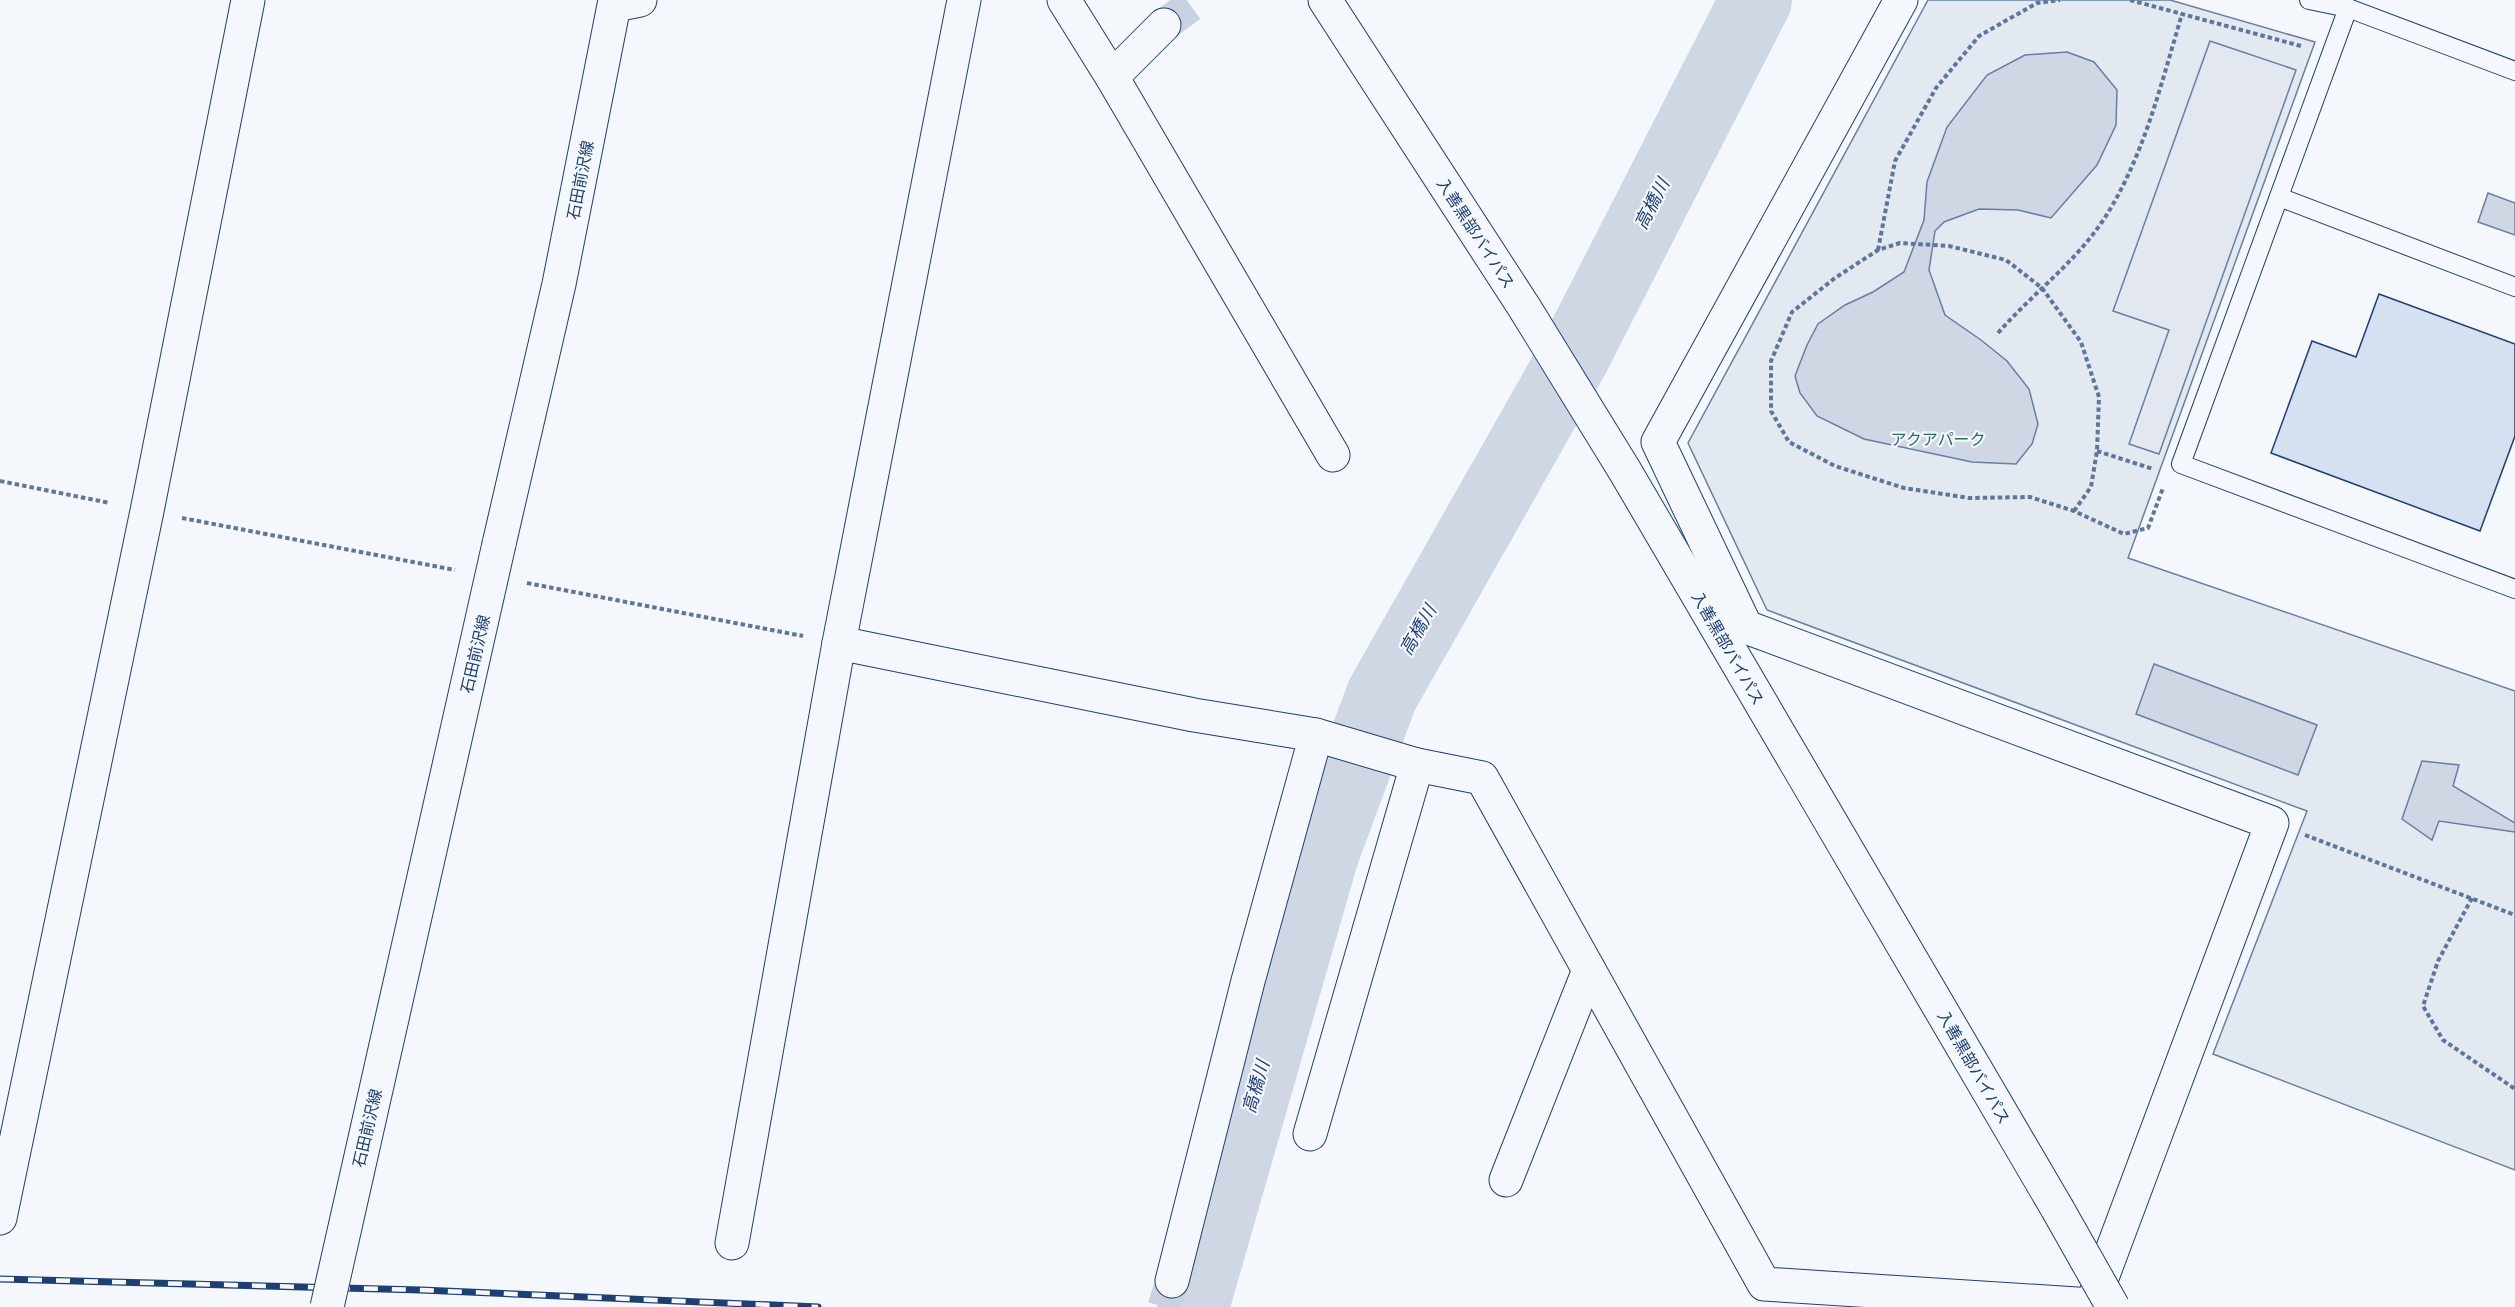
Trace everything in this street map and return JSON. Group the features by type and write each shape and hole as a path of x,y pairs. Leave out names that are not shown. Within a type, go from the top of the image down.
{"main road":[{"path":"0,1218 147,511 248,0"},
{"path":"732,1243 839,643 963,0"},
{"path":"1064,0 1112,77 1333,455"},
{"name":"入善黒部バイパス","path":"1325,0 1524,307 1625,471 2056,1208 2099,1306"},
{"path":"839,643 1194,715 1316,735 1418,765 1482,778 1764,1284 2099,1306 2272,823 1746,627 1658,442 1901,0"},
{"name":"石田前沢線","path":"327,1307 624,2"},
{"path":"1112,77 1164,25"},
{"path":"1172,1281 1248,981 1316,735"},
{"path":"1310,1134 1418,765"},
{"path":"1506,1180 1589,970"}],"lane":[{"path":"2308,0 2348,8 2515,71"},
{"path":"2348,8 2181,464 2515,589"},
{"path":"2279,197 2515,287"}],"path":[{"path":"1878,250 1895,160 1936,88 1979,36 2037,3 2060,0"},
{"path":"2130,0 2331,54"},
{"path":"1998,333 2067,264 2103,220 2137,160 2182,14"},
{"path":"2074,511 2091,487 2097,451 2099,397 2081,342 2042,288 2006,260 1948,246 1900,243 1878,250 1835,278 1792,312 1771,361 1771,411 1790,442 1835,466 1904,488 1969,498 2030,497 2074,511 2124,534 2148,528 2164,485"},
{"path":"2097,451 2157,471"},
{"path":"0,481 147,511"},
{"path":"2272,823 2515,915"},
{"path":"2472,898 2438,961 2423,1006 2443,1040 2515,1089"}],"green space":[{"name":"アクアパーク","path":"1928,0 2170,0 2315,42 2128,558 2515,691 2515,1170 2213,1054 2307,811 1767,610 1688,443"}],"shaded area":[{"path":"2210,41 2296,70 2159,454 2129,444 2169,330 2113,311"},
{"path":"2067,52 2094,62 2117,90 2116,125 2097,165 2051,218 2018,210 1979,209 1944,222 1935,231 1929,270 1945,315 2007,361 2029,389 2038,424 2032,444 2016,464 1972,462 1864,439 1817,416 1800,393 1795,376 1807,345 1818,324 1845,305 1873,292 1904,272 1924,220 1927,182 1947,127 1987,75 2025,55"},
{"path":"2488,193 2515,203 2515,235 2478,222"},
{"path":"2154,664 2317,725 2298,775 2136,714"},
{"path":"2422,761 2459,765 2453,786 2515,823 2515,832 2439,821 2432,840 2402,819"}],"building":[{"path":"2379,294 2515,344 2515,436 2480,531 2271,453 2312,341 2356,357"}],"waterway":[{"name":"高橋川","path":"1193,1307 1323,854 1382,695 1573,358 1756,0"}],"tunnel":[{"path":"1164,25 1198,0"},
{"path":"1164,1307 1172,1281"}],"railway":[{"path":"0,1279 421,1290 818,1307"}]}
